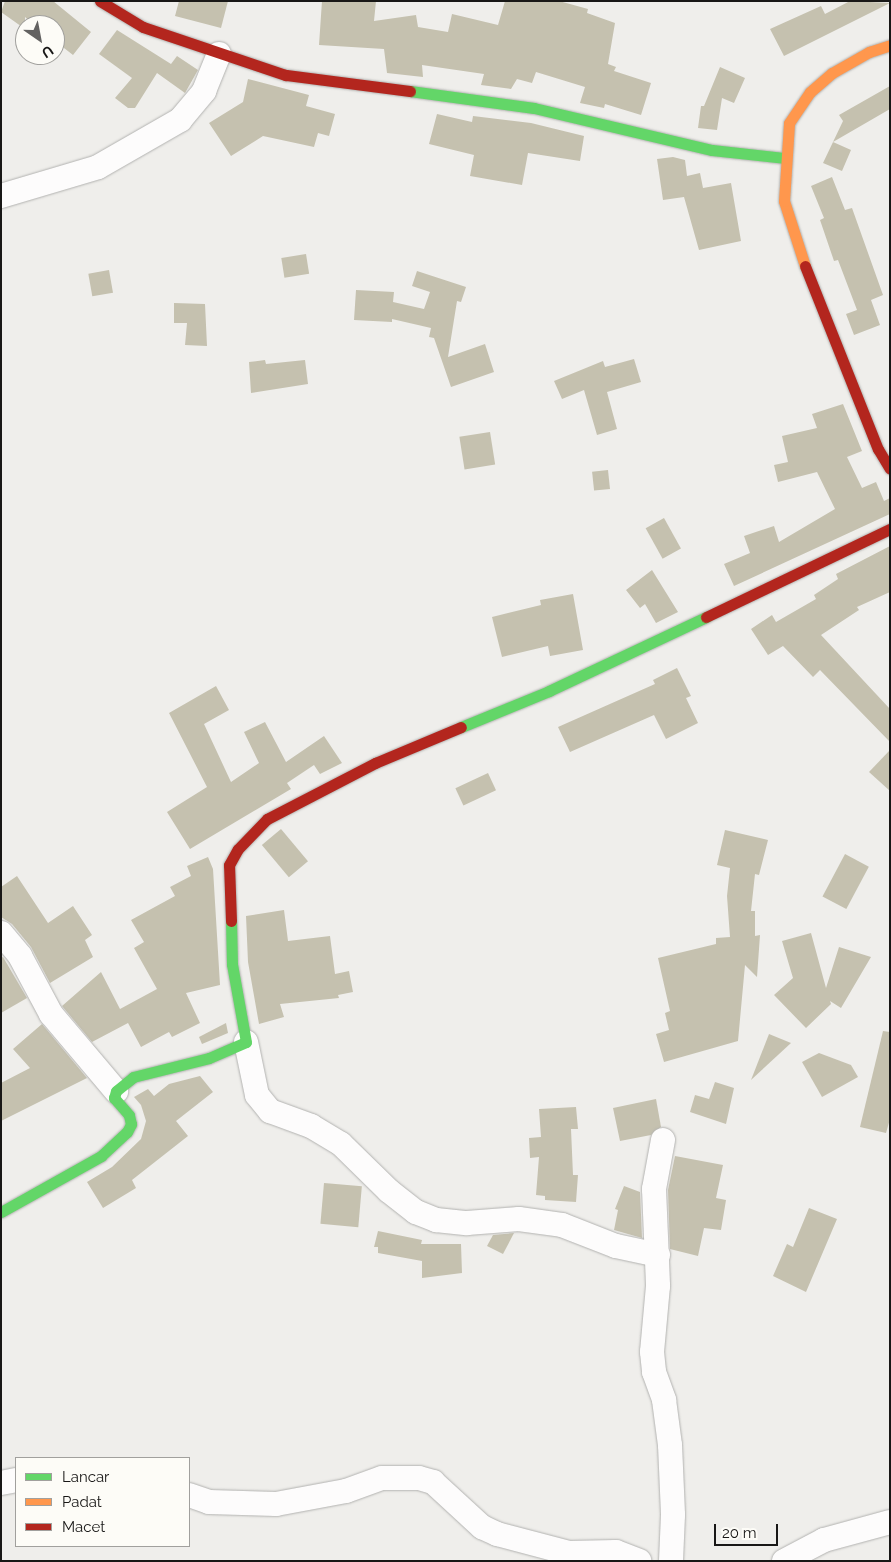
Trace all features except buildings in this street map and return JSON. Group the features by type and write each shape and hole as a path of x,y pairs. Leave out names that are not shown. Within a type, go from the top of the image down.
{"main road":[{"path":"100,1 143,27 286,75 534,108 712,150 784,158"},
{"path":"890,46 869,52 832,73 810,92 789,123 784,158 784,200 791,231 884,445 890,469"},
{"path":"1,1212 101,1156 127,1132 131,1124 114,1098 116,1091 133,1076 209,1058 246,1042 232,964 229,865 238,849 267,819 375,763 549,692 890,529"}],"street":[{"path":"1,196 98,167 180,120 196,105 204,91 219,54"},
{"path":"1,933 20,956 51,1014 116,1091"},
{"path":"246,1042 257,1095 270,1111 310,1126 341,1144 389,1192 416,1212 436,1220 467,1223 519,1219 562,1225 616,1246 658,1255"},
{"path":"663,1140 654,1188 658,1255 652,1352 654,1372 664,1400 670,1445 674,1515 671,1561"},
{"path":"190,1495 209,1502 276,1504 346,1491 382,1478 420,1478 445,1491 482,1527 497,1534 570,1553 616,1552 639,1561"},
{"path":"1,1482 15,1480"},
{"path":"784,1561 824,1540 890,1522"}],"traffic: fast":[{"path":"410,91 534,108 712,150 784,158"},
{"path":"461,727 549,691 706,617"},
{"path":"1,1212 101,1156 127,1132 131,1124 129,1115 114,1098 116,1091 133,1077 209,1058 246,1042 232,964 231,921"}],"traffic: slow":[{"path":"805,266 784,201 789,123 810,92 832,73 869,52 890,45"}],"traffic: jam":[{"path":"100,1 143,27 286,75 410,91"},
{"path":"805,266 878,449 890,469"},
{"path":"706,617 890,529"},
{"path":"231,921 229,865 238,849 267,819 375,763 461,727"}]}
